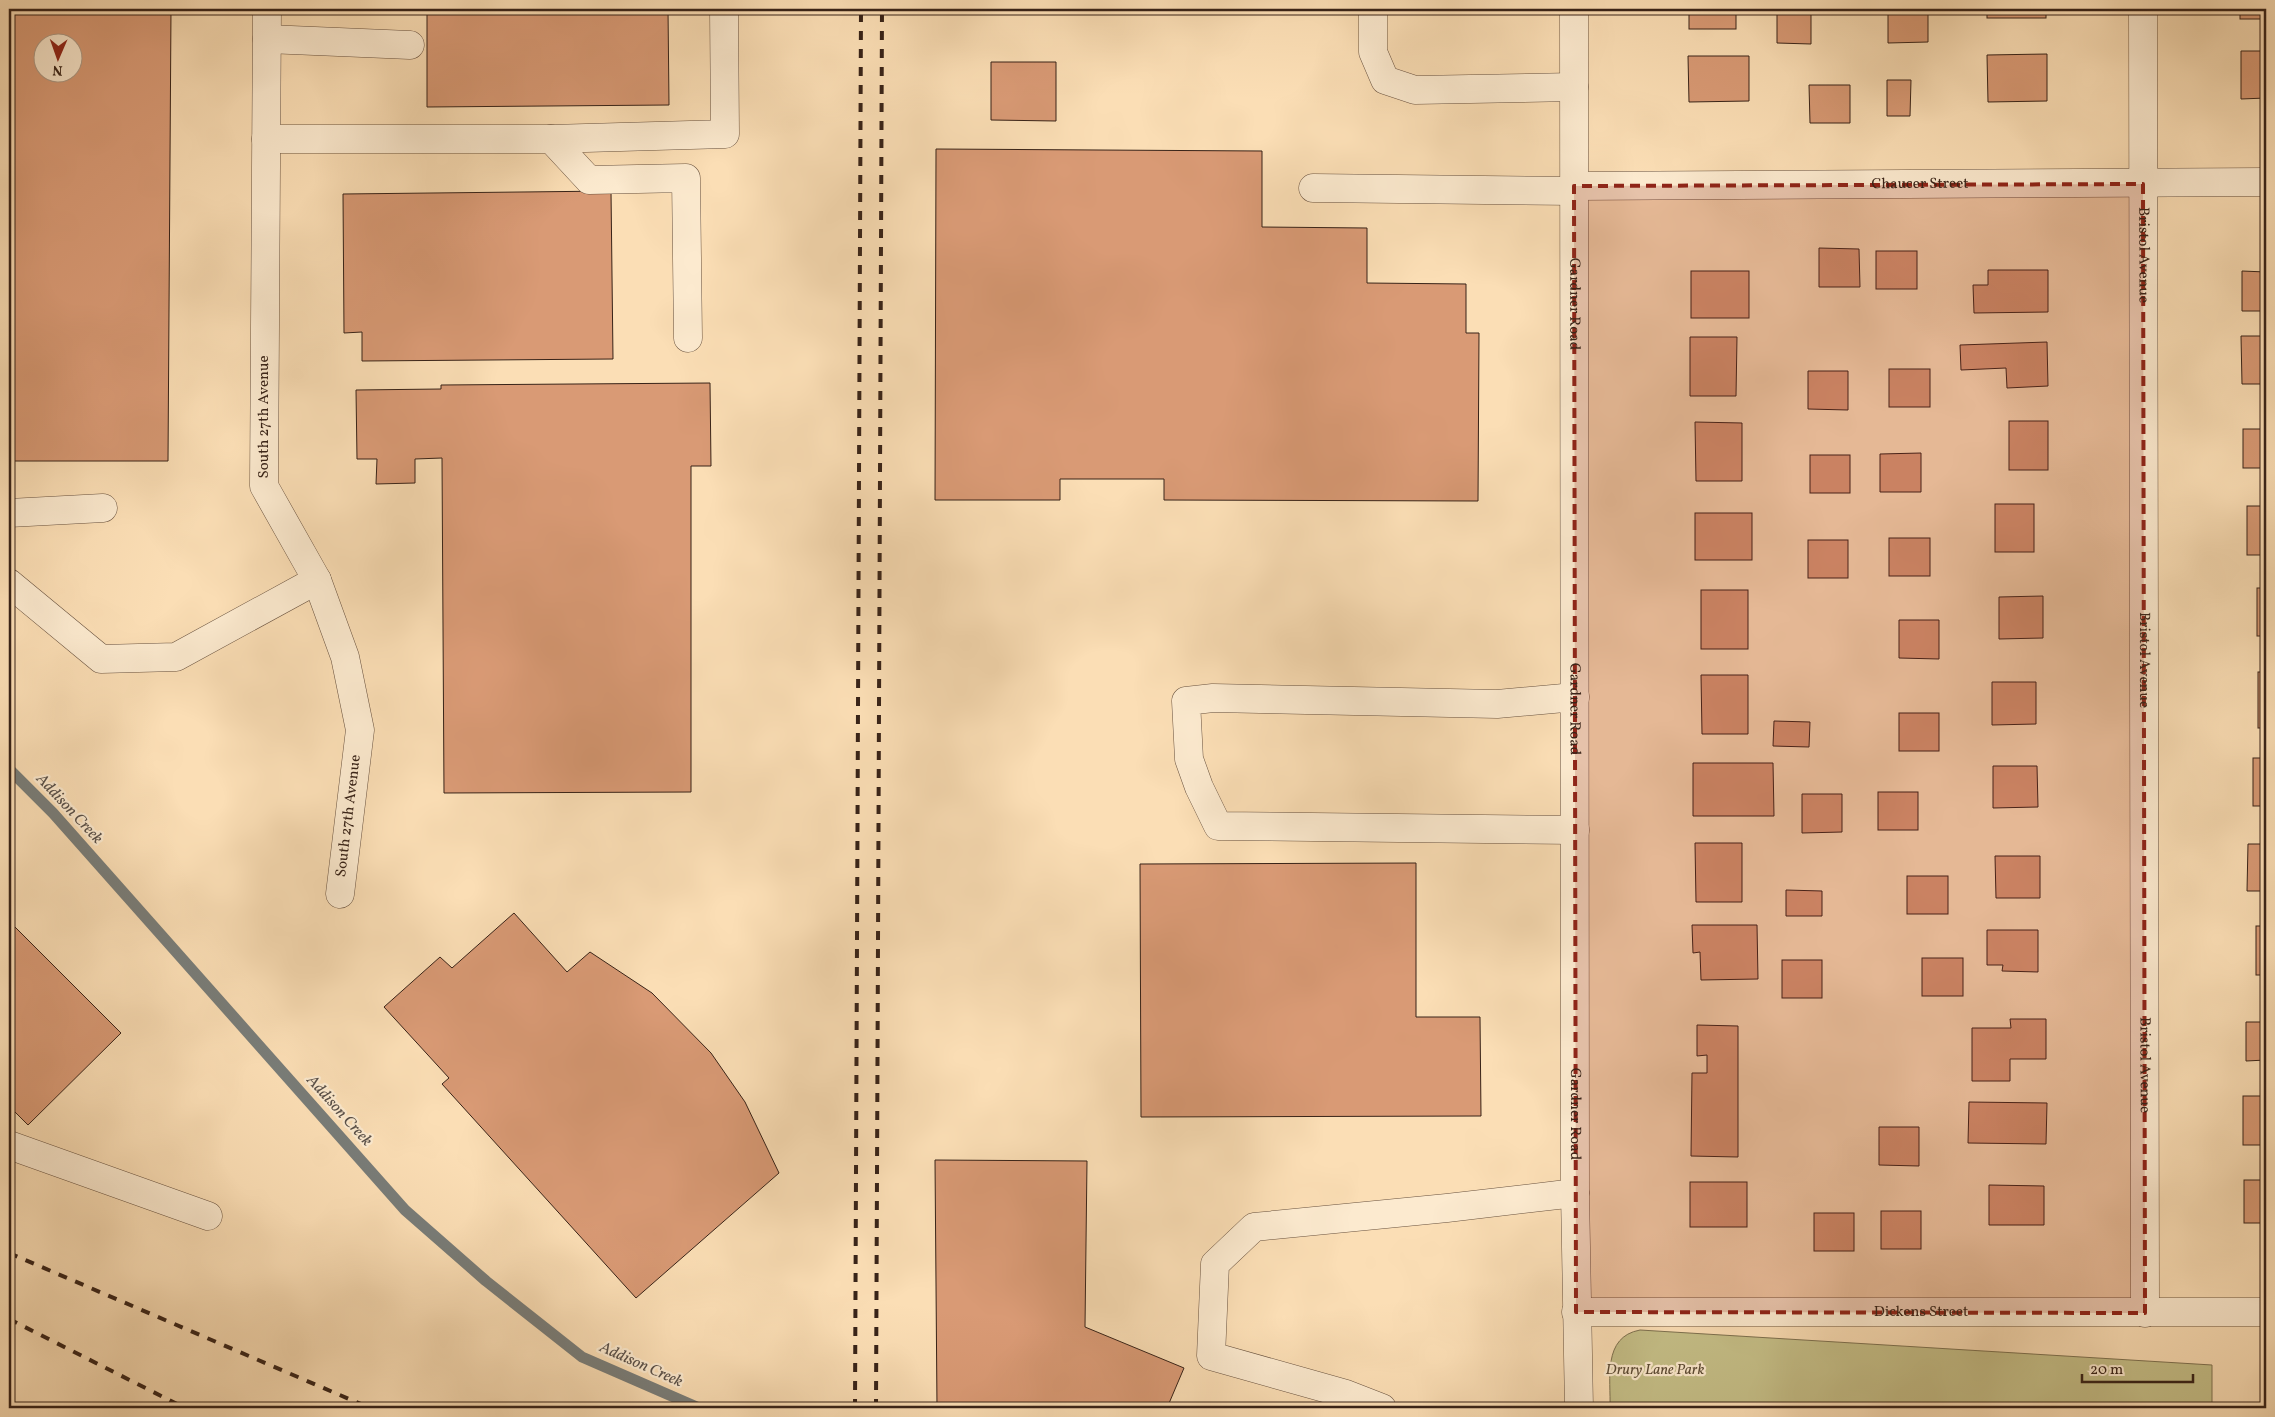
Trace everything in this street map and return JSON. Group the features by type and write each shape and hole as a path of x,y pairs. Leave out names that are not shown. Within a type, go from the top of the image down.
{"street":[{"name":"South 27th Avenue","path":"267,9 264,486 317,580 345,656 360,730 340,894"},
{"path":"266,139 551,140 725,134 724,9"},
{"path":"1373,9 1373,52 1384,80 1415,90 1574,87"},
{"name":"Gardner Road","path":"1574,9 1576,1312 1578,1408"},
{"name":"Bristol Avenue","path":"2143,9 2145,1313"},
{"path":"267,39 410,45"},
{"path":"551,140 589,180 686,178 688,338"},
{"name":"Chaucer Street","path":"1313,188 1574,188 2266,182"},
{"path":"9,513 102,508"},
{"path":"9,583 101,659 176,657 317,580"},
{"path":"1575,697 1497,704 1213,698 1186,701 1188,759 1218,826 1575,830"},
{"path":"9,1145 208,1216"},
{"path":"1382,1408 1346,1394 1210,1356 1215,1264 1254,1227 1576,1193"},
{"name":"Dickens Street","path":"1576,1312 2266,1312"}],"highlighted area":[{"path":"2143,184 2145,1313 1576,1312 1574,186"}],"green space":[{"name":"Drury Lane Park","path":"1640,1330 2212,1365 2212,1408 1610,1408 1610,1372 1614,1350 1619,1341 1628,1334"}],"building":[{"path":"9,9 171,9 168,461 9,461"},
{"path":"427,9 668,9 669,105 427,107"},
{"path":"1689,9 1736,9 1736,29 1689,29"},
{"path":"1888,9 1928,9 1928,42 1888,43"},
{"path":"1987,9 2046,9 2046,18 1987,18"},
{"path":"2240,9 2266,9 2266,19 2240,19"},
{"path":"1777,13 1811,13 1811,44 1777,43"},
{"path":"2241,51 2266,51 2266,98 2241,99"},
{"path":"2047,54 2047,101 1988,102 1987,55"},
{"path":"1688,56 1749,56 1749,101 1689,102"},
{"path":"991,62 1056,62 1056,121 991,120"},
{"path":"1887,80 1911,80 1910,116 1887,116"},
{"path":"1809,85 1850,85 1850,123 1810,123"},
{"path":"936,149 1262,151 1262,227 1367,228 1367,283 1466,284 1466,333 1479,333 1478,501 1164,500 1164,479 1060,479 1060,500 935,500"},
{"path":"611,191 613,359 362,361 362,332 344,333 343,194"},
{"path":"1819,248 1859,249 1860,287 1819,287"},
{"path":"1876,251 1917,251 1917,289 1876,289"},
{"path":"1988,270 2048,270 2048,312 1974,313 1973,285 1988,285"},
{"path":"1691,271 1749,271 1749,318 1691,318"},
{"path":"2242,271 2266,272 2266,311 2242,311"},
{"path":"2241,336 2266,336 2266,384 2242,384"},
{"path":"1690,337 1737,337 1736,396 1690,396"},
{"path":"2047,342 2048,386 2007,388 2006,368 1961,370 1960,345"},
{"path":"1889,369 1930,369 1930,407 1889,407"},
{"path":"1808,371 1848,371 1848,410 1808,409"},
{"path":"710,383 711,466 691,466 691,792 444,793 442,458 415,459 415,483 376,484 377,459 357,459 356,390 441,389 441,385"},
{"path":"2009,421 2048,421 2048,470 2009,470"},
{"path":"1695,422 1742,423 1742,481 1696,481"},
{"path":"2243,429 2266,429 2266,468 2243,468"},
{"path":"1921,453 1921,492 1880,492 1880,454"},
{"path":"1810,455 1850,455 1850,493 1810,493"},
{"path":"1995,504 2034,504 2034,552 1995,552"},
{"path":"2247,506 2266,506 2266,555 2247,555"},
{"path":"1695,513 1752,513 1752,560 1695,560"},
{"path":"1889,538 1930,538 1930,576 1889,576"},
{"path":"1808,540 1848,540 1848,578 1808,578"},
{"path":"2257,588 2266,588 2266,636 2257,636"},
{"path":"1701,590 1748,590 1748,649 1701,649"},
{"path":"2043,596 2043,638 1999,639 1999,597"},
{"path":"1899,620 1939,620 1939,659 1899,658"},
{"path":"2258,672 2266,672 2266,728 2258,728"},
{"path":"1701,675 1748,675 1748,734 1702,734"},
{"path":"1992,682 2036,682 2036,724 1992,725"},
{"path":"1899,713 1939,713 1939,751 1899,751"},
{"path":"1774,721 1810,722 1809,747 1773,746"},
{"path":"2253,758 2266,758 2266,806 2253,806"},
{"path":"1693,763 1773,763 1774,816 1693,816"},
{"path":"1993,766 2037,766 2038,807 1993,808"},
{"path":"1878,792 1918,792 1918,830 1878,830"},
{"path":"1802,794 1842,794 1842,832 1802,833"},
{"path":"1695,843 1742,843 1742,902 1696,902"},
{"path":"2248,844 2266,844 2266,891 2247,891"},
{"path":"1995,856 2040,856 2040,898 1996,898"},
{"path":"1416,863 1416,1017 1480,1017 1481,1116 1141,1117 1140,864"},
{"path":"1907,876 1948,876 1948,914 1907,914"},
{"path":"1786,890 1822,891 1822,916 1786,916"},
{"path":"514,913 567,972 590,952 652,993 711,1053 745,1102 779,1173 636,1298 442,1084 449,1078 384,1007 440,957 452,968"},
{"path":"9,921 121,1033 28,1125 9,1106"},
{"path":"1692,925 1757,925 1758,979 1701,980 1700,952 1693,953"},
{"path":"2256,926 2266,926 2266,975 2256,975"},
{"path":"1987,930 2038,930 2038,972 2002,971 2003,965 1987,965"},
{"path":"1922,958 1963,958 1963,996 1922,996"},
{"path":"1782,960 1822,960 1822,998 1782,998"},
{"path":"2010,1019 2046,1019 2046,1059 2010,1059 2010,1081 1972,1081 1972,1028 2011,1028"},
{"path":"2246,1022 2266,1022 2266,1060 2246,1061"},
{"path":"1697,1025 1738,1026 1738,1157 1691,1156 1692,1073 1707,1073 1707,1055 1697,1056"},
{"path":"2243,1096 2266,1096 2266,1145 2243,1145"},
{"path":"1969,1102 2047,1103 2046,1144 1968,1143"},
{"path":"1879,1127 1919,1127 1919,1166 1879,1165"},
{"path":"935,1160 1087,1161 1085,1327 1184,1368 1167,1408 937,1408"},
{"path":"2244,1180 2266,1180 2266,1223 2244,1223"},
{"path":"1690,1182 1747,1182 1747,1227 1690,1227"},
{"path":"1989,1185 2044,1186 2044,1225 1989,1225"},
{"path":"1881,1211 1921,1211 1921,1249 1881,1249"},
{"path":"1814,1213 1854,1213 1854,1251 1814,1251"}],"waterway":[{"name":"Addison Creek","path":"9,769 53,813 405,1210 486,1281 582,1357 699,1408"}],"railway":[{"path":"855,1408 861,9"},
{"path":"876,1408 882,9"},
{"path":"9,1253 370,1408"},
{"path":"9,1319 185,1408"}]}
